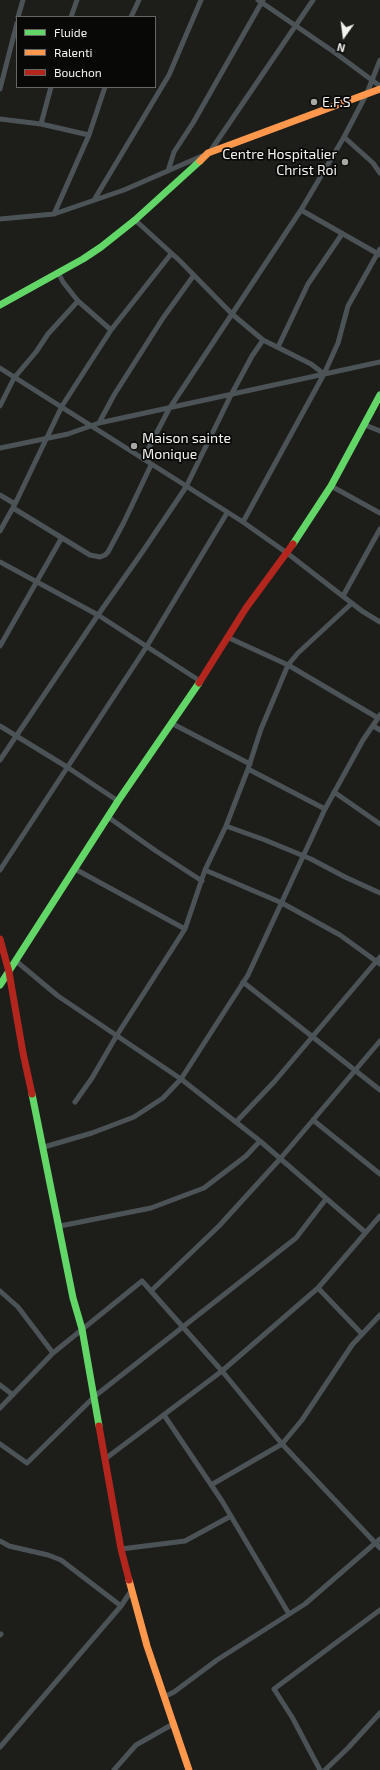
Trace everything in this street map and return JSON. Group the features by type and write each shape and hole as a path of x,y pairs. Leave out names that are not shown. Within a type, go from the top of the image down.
{"street":[{"path":"18,16 23,0"},
{"path":"71,16 77,0"},
{"path":"131,16 139,0"},
{"path":"94,200 169,75 201,0"},
{"path":"0,305 58,272 84,260 102,248 208,153 313,0"},
{"path":"0,219 54,214 168,172 208,153 380,87 261,1 193,123 174,152 168,172"},
{"path":"0,89 16,27"},
{"path":"143,460 169,409 301,210 344,137 367,93 380,60"},
{"path":"41,124 51,88"},
{"path":"54,214 88,135 105,88"},
{"path":"0,119 41,124 88,135"},
{"path":"344,137 373,163 380,173"},
{"path":"243,522 324,374 338,343 348,306 379,253 342,234 301,210"},
{"path":"135,220 194,275 232,314 264,340 311,364 324,374"},
{"path":"278,347 308,284 342,234"},
{"path":"0,531 14,506 62,406 112,330 171,254"},
{"path":"58,272 63,282 78,301 112,330"},
{"path":"99,423 118,389 163,318 194,275"},
{"path":"0,406 14,378 52,329 78,301"},
{"path":"0,760 98,615 144,551 186,487 231,395 252,356 264,340"},
{"path":"0,448 90,427 99,423 380,362"},
{"path":"0,368 14,378 62,406 90,427 243,522 287,553 362,611 380,622"},
{"path":"0,984 118,801 200,681 246,608 287,553 331,486 380,395"},
{"path":"365,424 380,431"},
{"path":"0,495 61,539 94,557 105,555 108,552 151,465"},
{"path":"331,486 380,513"},
{"path":"0,870 147,646 227,513"},
{"path":"343,596 380,529"},
{"path":"0,646 61,539"},
{"path":"0,562 98,615 200,681"},
{"path":"75,1102 92,1078 117,1035 185,929 205,870 226,826 249,767 261,729 288,665 298,653 352,603"},
{"path":"44,1147 92,1133 134,1117 163,1098 181,1079 244,982 282,904 325,808 363,740 379,716 288,665 227,637"},
{"path":"171,723 325,808"},
{"path":"0,726 67,767 118,801"},
{"path":"373,726 380,730"},
{"path":"334,792 380,824"},
{"path":"108,817 156,851 202,880"},
{"path":"226,826 266,840 304,856 380,893"},
{"path":"75,869 185,929"},
{"path":"205,870 282,904 340,935 379,961 311,1036 274,1082 236,1122"},
{"path":"0,939 9,972 23,1053 44,1147 73,1298 82,1330 121,1549 131,1591 164,1697 189,1770"},
{"path":"16,961 58,996 181,1079 260,1141 365,1232"},
{"path":"244,982 380,1090"},
{"path":"151,1291 219,1226 280,1159 380,1041"},
{"path":"313,1120 380,1174"},
{"path":"60,1226 151,1208 204,1188 246,1156 260,1141"},
{"path":"0,1444 26,1464 94,1396 296,1238 326,1199"},
{"path":"105,1459 222,1371 318,1288 380,1216"},
{"path":"0,1408 53,1353 140,1281 144,1282 222,1371 282,1444 380,1548"},
{"path":"318,1288 362,1334"},
{"path":"0,1291 18,1307 53,1353"},
{"path":"212,1485 282,1444 302,1420 349,1349 380,1315"},
{"path":"0,1385 13,1395"},
{"path":"164,1415 212,1485 289,1614"},
{"path":"121,1549 186,1541 231,1516"},
{"path":"164,1697 174,1692 217,1660 305,1604 380,1539"},
{"path":"0,1541 9,1546 48,1555 61,1560 121,1606"},
{"path":"0,1747 121,1606 131,1591"},
{"path":"320,1770 292,1717 274,1691 274,1688 380,1610"},
{"path":"325,1770 348,1748 380,1713"},
{"path":"114,1770 136,1745 173,1724"}],"traffic: fast":[{"path":"0,305 83,259 101,247 135,220 200,161"},
{"path":"293,544 331,486 380,395"},
{"path":"0,985 118,801 199,683"},
{"path":"32,1094 73,1298 82,1329 99,1426"}],"traffic: slow":[{"path":"200,161 208,153 380,89"},
{"path":"129,1580 147,1646 189,1770"}],"traffic: jam":[{"path":"199,683 246,608 293,544"},
{"path":"0,939 9,972 23,1053 32,1094"},
{"path":"99,1426 121,1549 129,1580"}],"place":[{"name":"E.F.S","path":"314,102"},
{"name":"Centre Hospitalier Christ Roi","path":"345,162"},
{"name":"Maison sainte Monique","path":"134,446"}]}
